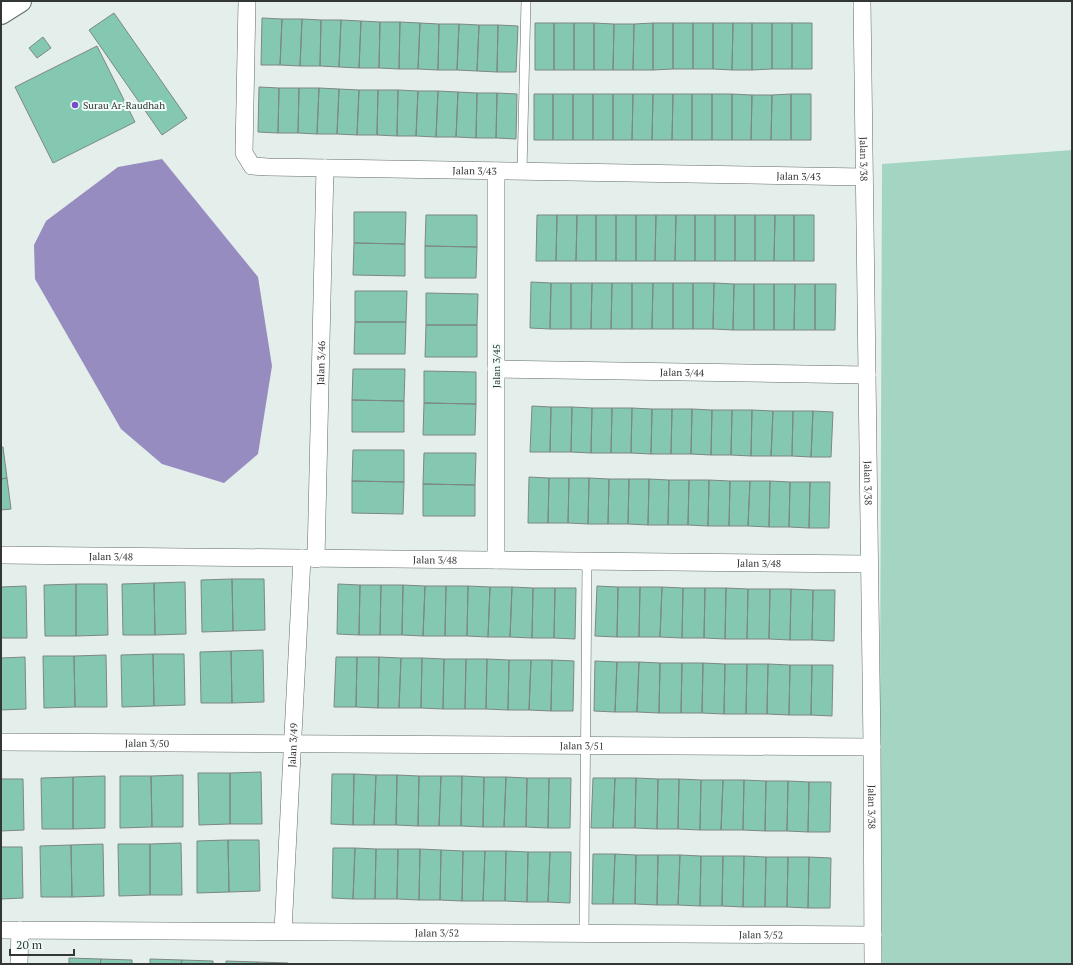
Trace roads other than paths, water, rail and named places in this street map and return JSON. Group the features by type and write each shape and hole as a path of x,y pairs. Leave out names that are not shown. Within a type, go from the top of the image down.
{"street":[{"path":"1,13 20,1"},
{"name":"Jalan 3/43","path":"247,1 244,153 252,166 864,177"},
{"name":"Jalan 3/38","path":"862,1 872,747 873,964"},
{"name":"Jalan 3/46","path":"309,559 325,168"},
{"name":"Jalan 3/45","path":"496,171 496,560"},
{"name":"Jalan 3/44","path":"496,369 867,375"},
{"name":"Jalan 3/48","path":"1,555 869,564"},
{"name":"Jalan 3/49","path":"283,932 292,744 309,559"},
{"name":"Jalan 3/50","path":"1,742 292,744"},
{"name":"Jalan 3/51","path":"292,744 872,747"},
{"name":"Jalan 3/52","path":"1,930 873,935"},
{"path":"19,964 20,930"}],"lane":[{"path":"522,171 526,1"},
{"path":"584,933 587,562"}],"place":[{"name":"Surau Ar-Raudhah","path":"75,105"}]}
